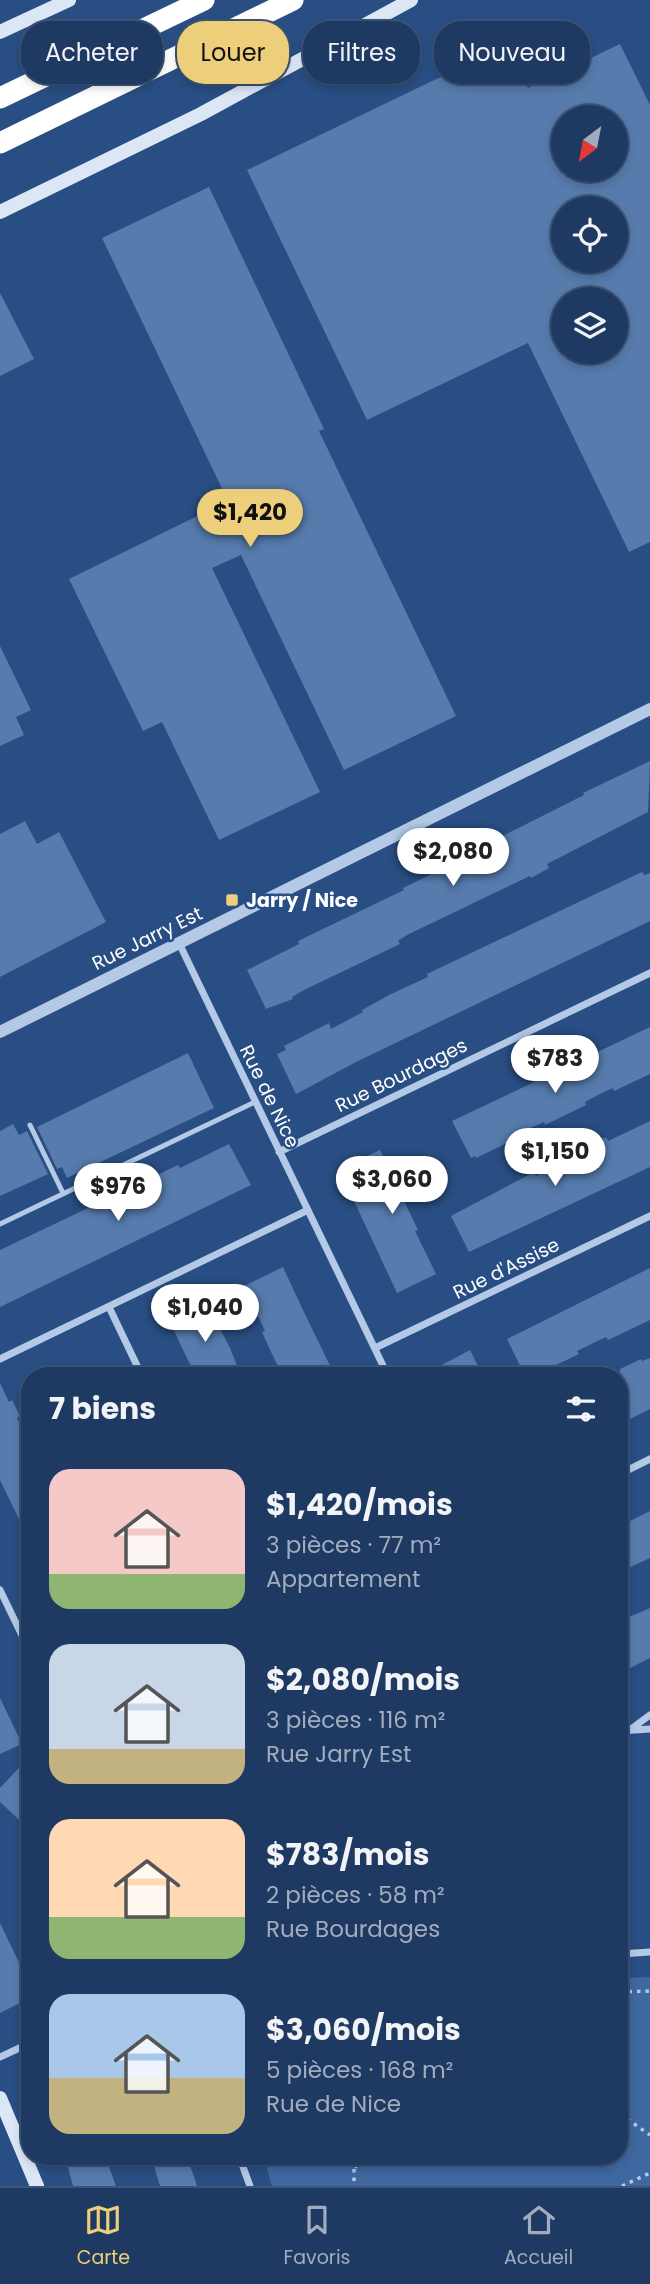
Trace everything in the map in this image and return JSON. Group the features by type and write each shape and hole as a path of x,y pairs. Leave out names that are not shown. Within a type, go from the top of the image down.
{"highway":[{"path":"0,98 204,0"},
{"path":"0,143 293,0"}],"main road":[{"path":"0,32 69,0"},
{"path":"0,212 201,114 411,0"},
{"path":"0,2098 21,2148"},
{"path":"28,2165 37,2186"}],"street":[{"name":"Rue Jarry Est","path":"0,1032 650,709"},
{"name":"Rue de Nice","path":"180,943 384,1367"},
{"name":"Rue Bourdages","path":"279,1152 650,973"},
{"path":"0,1359 308,1210"},
{"name":"Rue d'Assise","path":"375,1348 650,1216"},
{"path":"109,1307 138,1367"},
{"path":"628,1470 650,1460"},
{"path":"0,1590 21,1633"},
{"path":"629,1730 650,1715"},
{"path":"629,1730 650,1729"},
{"path":"628,1954 650,1952"},
{"path":"0,2057 21,2047"},
{"path":"242,2165 250,2186"}],"lane":[{"path":"0,1224 256,1101"},
{"path":"30,1125 63,1193"}],"path":[{"path":"628,1992 650,1991"},
{"path":"628,2120 650,2135"},
{"path":"352,2165 354,2186"},
{"path":"354,2169 357,2165"},
{"path":"622,2186 650,2174"}],"shaded area":[{"path":"650,1977 650,2186 272,2186 266,2165 628,2165 628,1978"}],"building":[{"path":"620,44 650,105 650,542 629,552 528,343 367,420 247,170 434,80 434,84 526,84 528,88 536,84 590,84 590,58"},
{"path":"209,187 324,429 319,431 456,716 344,770 241,555 212,568 320,792 219,840 162,722 143,731 69,579 228,501 102,238"},
{"path":"0,293 34,359 0,376"},
{"path":"0,646 31,710 16,717 24,735 0,746"},
{"path":"650,761 648,812 547,864 549,868 531,878 530,876 407,935 398,941 400,944 304,990 292,997 293,999 266,1009 247,970 299,944 298,941 404,890 403,888 450,865 449,863 584,795 583,793"},
{"path":"25,821 37,844 59,832 106,922 0,977 0,834"},
{"path":"642,872 644,875 650,873 650,921 358,1061 296,1094 277,1054 286,1050 284,1046 329,1023 331,1029 391,994 428,977 427,974"},
{"path":"650,1027 650,1074 614,1091 613,1088 598,1095 585,1102 586,1105 545,1125 544,1122 528,1129 510,1138 511,1141 471,1158 452,1121"},
{"path":"188,1053 214,1108 67,1178 62,1167 57,1169 37,1127"},
{"path":"650,1121 650,1167 469,1252 451,1216 534,1172 536,1176 606,1137 608,1141"},
{"path":"13,1124 19,1135 27,1131 48,1174 0,1196 0,1131"},
{"path":"229,1144 251,1185 0,1307 0,1250 178,1165 180,1168"},
{"path":"380,1150 397,1185 441,1165 448,1180 404,1201 436,1274 397,1293 339,1169"},
{"path":"283,1267 331,1367 278,1367 244,1286"},
{"path":"650,1268 650,1320 608,1340 606,1337 552,1367 521,1367 507,1339"},
{"path":"208,1305 237,1367 192,1367 170,1322"},
{"path":"470,1350 478,1367 438,1367"},
{"path":"650,1358 650,1409 628,1420 628,1367 624,1367 641,1359"},
{"path":"0,1383 9,1402 12,1400 20,1416 17,1418 21,1426 21,1523 0,1480"},
{"path":"650,1511 650,1558 628,1568 628,1522"},
{"path":"650,1608 650,1658 628,1669 628,1618"},
{"path":"0,1698 21,1744 0,1754"},
{"path":"21,1766 21,1822 0,1802 0,1788"},
{"path":"0,1923 21,1966 21,2002 0,2013"},
{"path":"67,2165 108,2165 116,2186 73,2186"},
{"path":"154,2165 190,2165 197,2186 160,2186"}],"place":[{"name":"Jarry / Nice","path":"232,900"}]}
